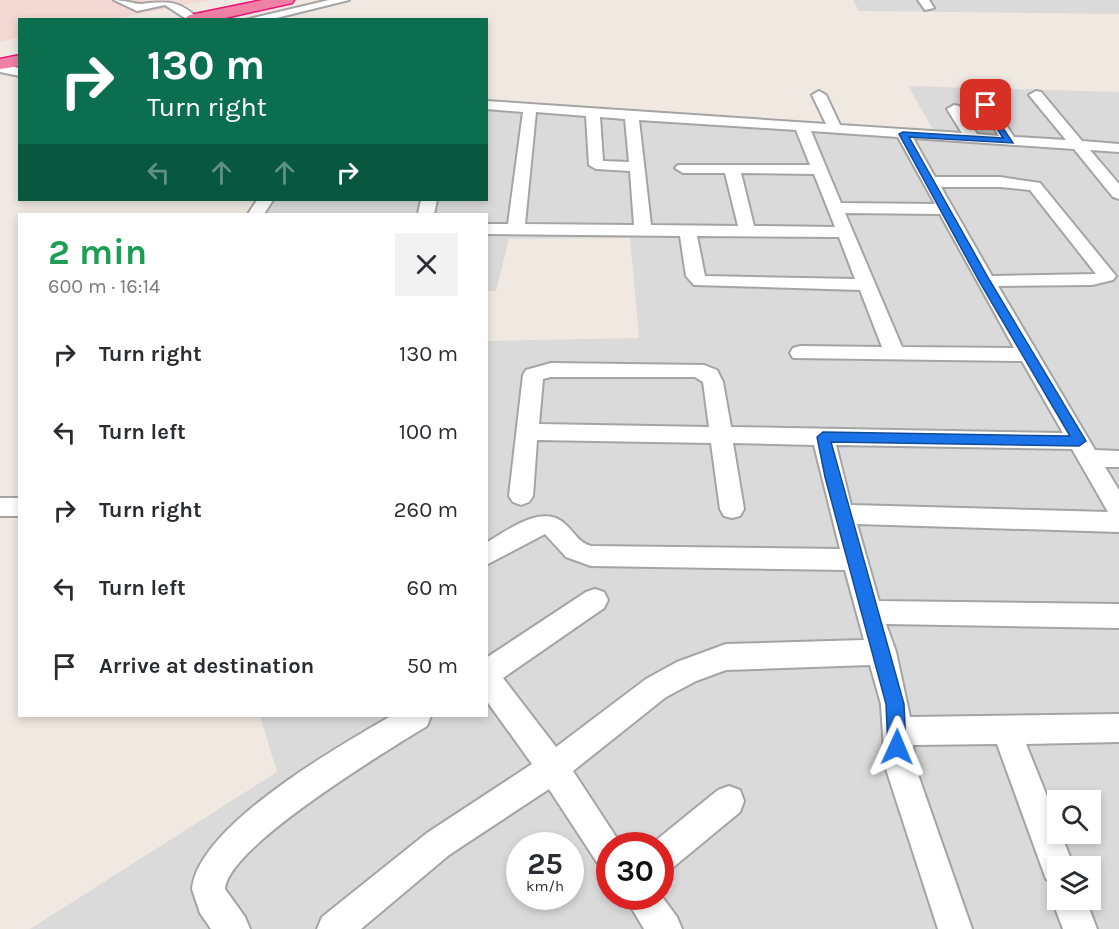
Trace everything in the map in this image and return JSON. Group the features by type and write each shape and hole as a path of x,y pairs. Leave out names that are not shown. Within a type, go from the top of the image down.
{"highway":[{"path":"198,18 286,0"},
{"path":"225,18 310,0"},
{"path":"0,58 18,54"},
{"path":"0,66 18,62"}],"street":[{"path":"119,0 137,8 164,1 191,18"},
{"path":"259,18 344,0"},
{"path":"0,66 18,71"},
{"path":"819,94 836,130"},
{"path":"1036,95 1119,194"},
{"path":"488,105 1119,148"},
{"path":"986,105 1010,141"},
{"path":"516,230 530,108"},
{"path":"954,108 973,139"},
{"path":"593,113 596,165 636,167"},
{"path":"632,116 643,230"},
{"path":"802,127 896,354"},
{"path":"903,134 984,281 1119,510"},
{"path":"683,168 818,170"},
{"path":"732,169 747,231"},
{"path":"929,182 1019,183 1035,186 1107,276 1092,280 984,281"},
{"path":"835,208 945,209"},
{"path":"488,229 845,232"},
{"path":"688,231 695,276 700,281 866,285"},
{"path":"800,353 1028,355"},
{"path":"521,496 533,375 551,370 697,370 710,375 713,382 732,509"},
{"path":"528,432 823,437 1084,450 1119,459"},
{"path":"823,437 895,704 900,766 955,929"},
{"path":"0,507 18,507"},
{"path":"843,514 1119,522"},
{"path":"488,554 526,531 546,524 553,527 575,552 591,555 855,560"},
{"path":"488,675 595,600"},
{"path":"871,612 1119,616"},
{"path":"334,929 438,844 553,768 656,688 707,662 726,657 882,652"},
{"path":"488,679 553,768 596,833"},
{"path":"232,929 209,896 209,882 215,867 273,810 330,769 415,717"},
{"path":"898,730 1119,728"},
{"path":"1006,730 1054,856"},
{"path":"674,846 729,801"},
{"path":"651,910 664,929"},
{"path":"1073,910 1080,929"}],"shaded area":[{"path":"0,0 211,0 117,18 18,18 18,38 0,42"},
{"path":"853,0 1119,0 1119,14 859,11"},
{"path":"908,86 1119,92 1119,929 30,929 277,772 260,717 488,717 488,341 639,338 630,238 509,239 496,291 488,291 488,213 250,213 257,201 488,201 488,101 935,133"}],"route":[{"path":"897,747 895,704 823,437 1079,441 984,281 965,242 903,134 1010,141 986,105"}]}
